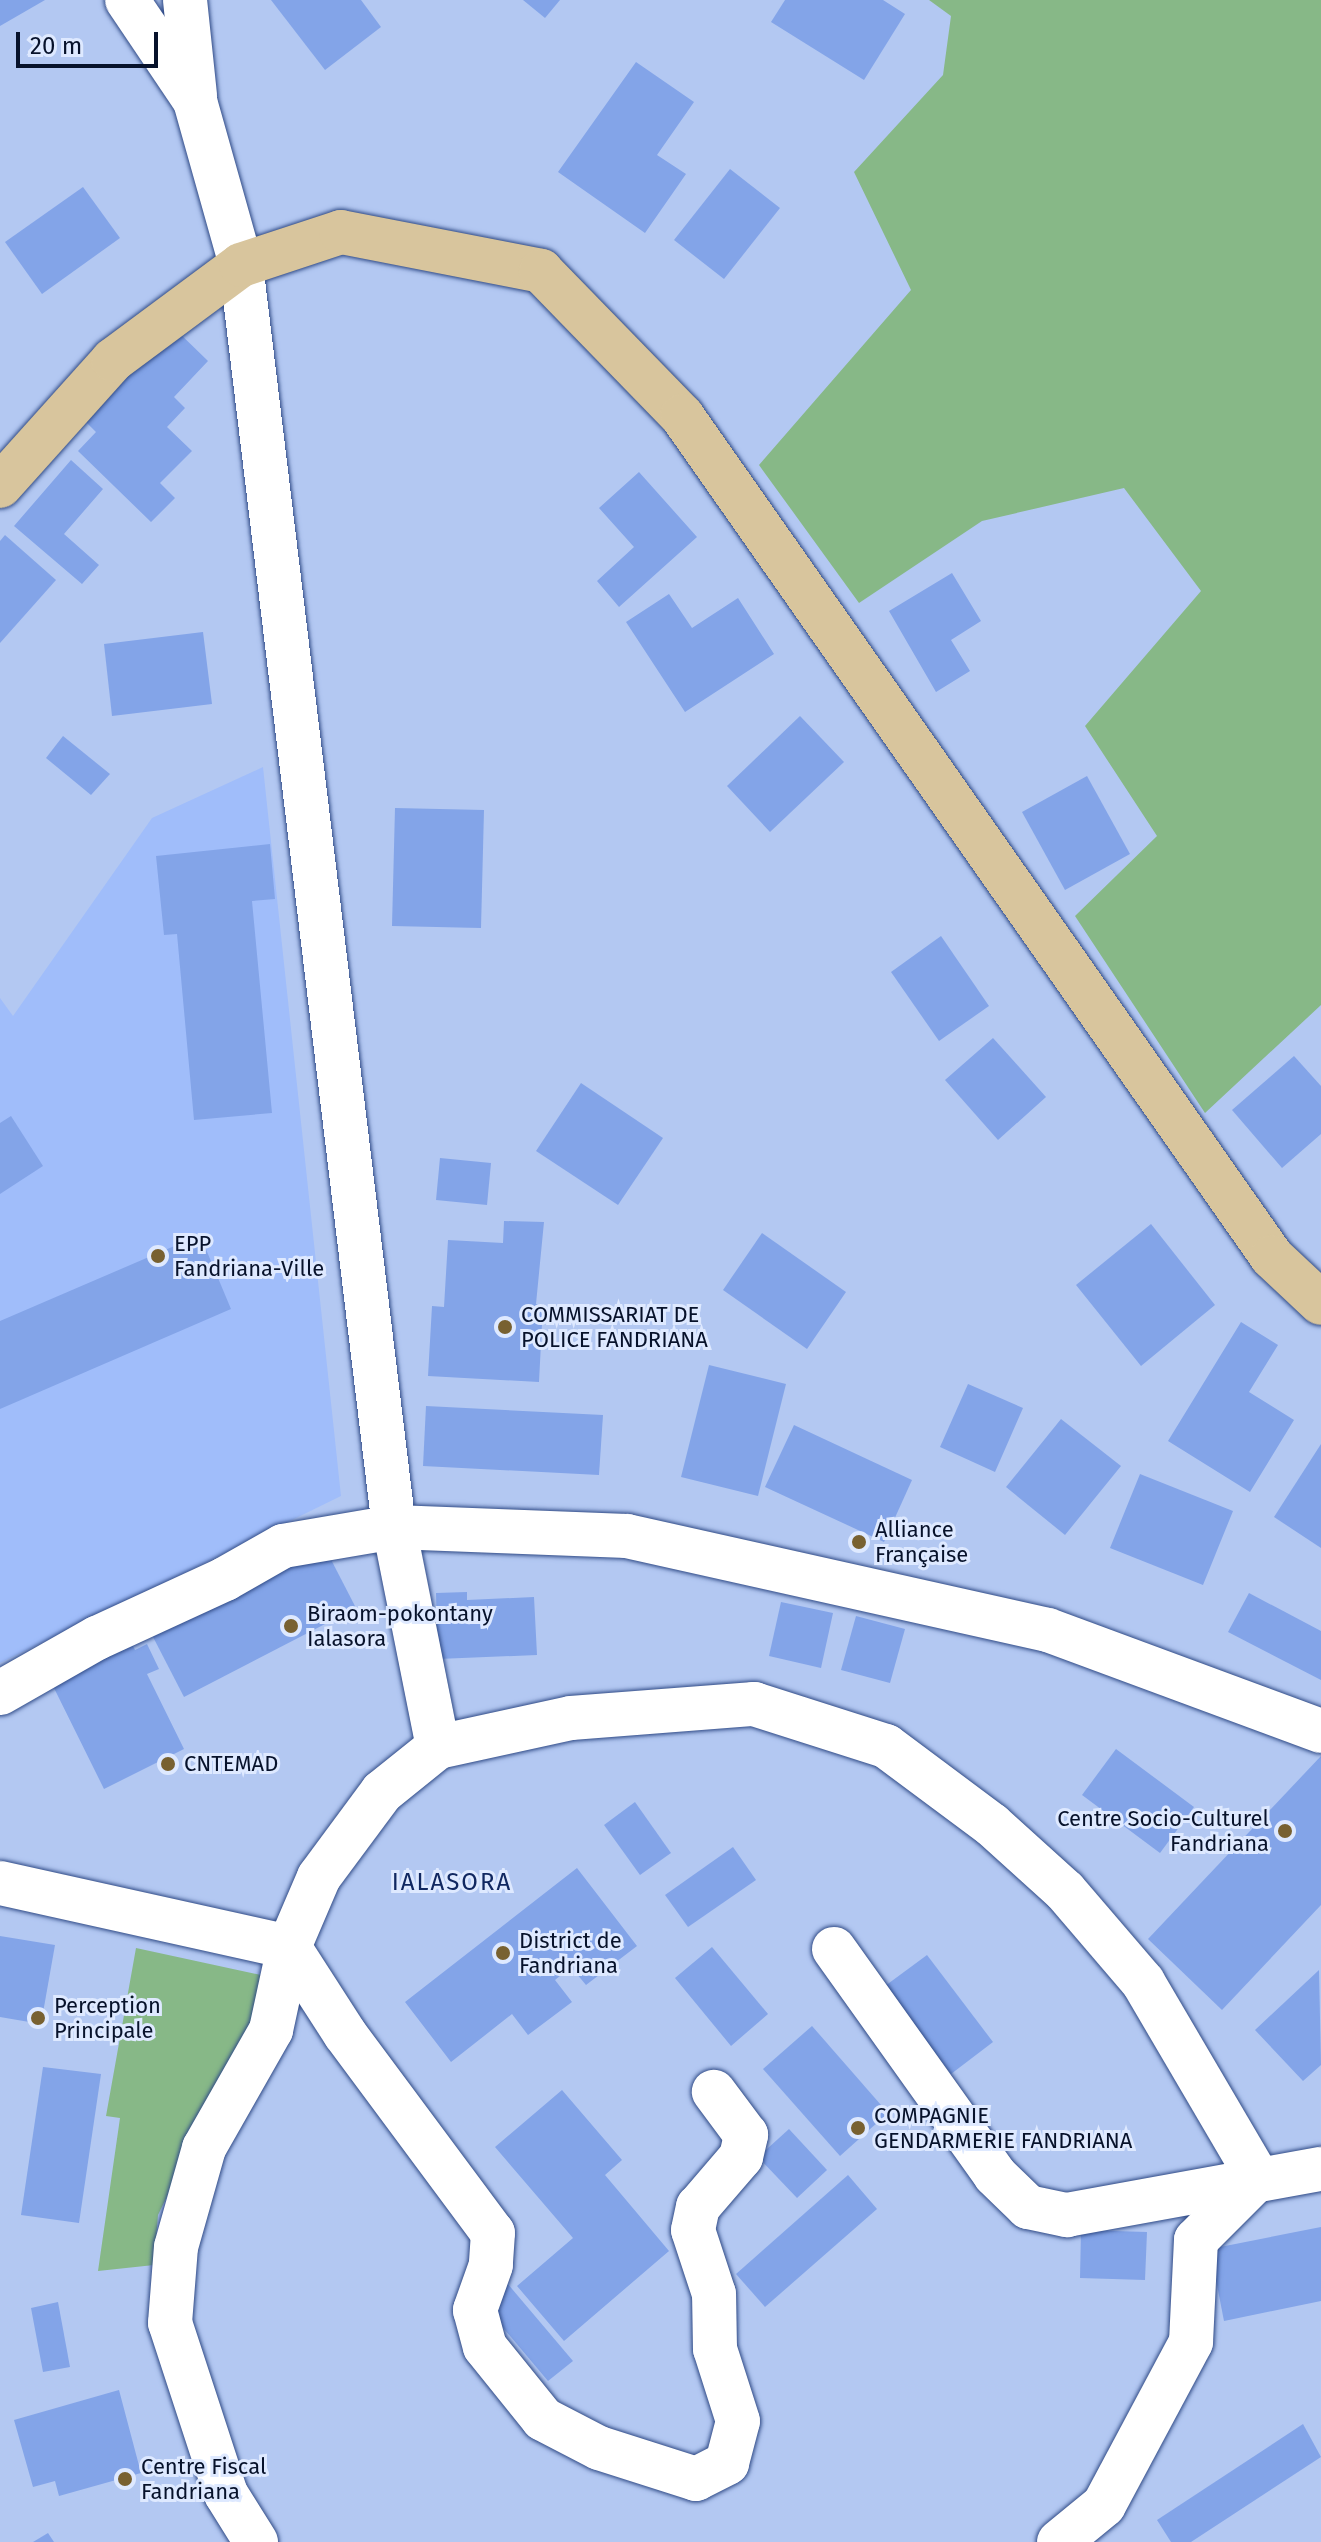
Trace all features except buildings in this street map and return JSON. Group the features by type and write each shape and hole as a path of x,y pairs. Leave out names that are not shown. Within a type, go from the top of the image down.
{"main road":[{"path":"0,486 113,360 241,265 341,232 541,271 682,416 1272,1257 1321,1303"}],"street":[{"path":"127,0 195,101"},
{"path":"185,0 195,101 241,265 394,1527 438,1747"},
{"path":"0,1693 97,1638 225,1579 283,1546 334,1540 394,1527 627,1536 1048,1630 1321,1731"},
{"path":"256,2542 226,2494 170,2323 176,2247 204,2148 271,2030 289,1947 319,1877 382,1792 438,1747 571,1718 754,1704 886,1746 992,1825 1065,1891 1143,1982 1258,2178"},
{"path":"0,1883 289,1947 345,2034 493,2233 491,2265 475,2310 485,2347 543,2419 599,2448 696,2479 727,2463 738,2421 715,2349 714,2294 693,2230 698,2207 741,2157 746,2135 714,2092"},
{"path":"834,1949 995,2175 1028,2207 1067,2215 1321,2169"},
{"path":"1059,2542 1104,2505 1191,2342 1196,2240 1258,2178"}],"shaded area":[{"name":"EPP Fandriana-Ville","path":"263,767 341,1496 0,1663 0,998 13,1016 152,818"}],"green space":[{"path":"929,0 1321,0 1321,1005 1205,1113 1075,916 1157,836 1085,726 1201,591 1124,488 982,521 859,603 759,465 911,290 854,172 943,75 951,16"},
{"path":"136,1948 261,1975 259,2009 158,2215 154,2265 98,2271 120,2118 106,2116"}],"place":[{"name":"EPP Fandriana-Ville","path":"158,1256"},
{"name":"COMMISSARIAT DE POLICE FANDRIANA","path":"505,1327"},
{"name":"Alliance Française","path":"859,1542"},
{"name":"Biraom-pokontany Ialasora","path":"291,1626"},
{"name":"CNTEMAD","path":"168,1764"},
{"name":"Centre Socio-Culturel Fandriana","path":"1285,1831"},
{"name":"District de Fandriana","path":"503,1953"},
{"name":"Perception Principale","path":"38,2018"},
{"name":"COMPAGNIE GENDARMERIE FANDRIANA","path":"858,2128"},
{"name":"Centre Fiscal Fandriana","path":"125,2479"}],"district":[{"name":"IALASORA","path":"452,1883"}]}
